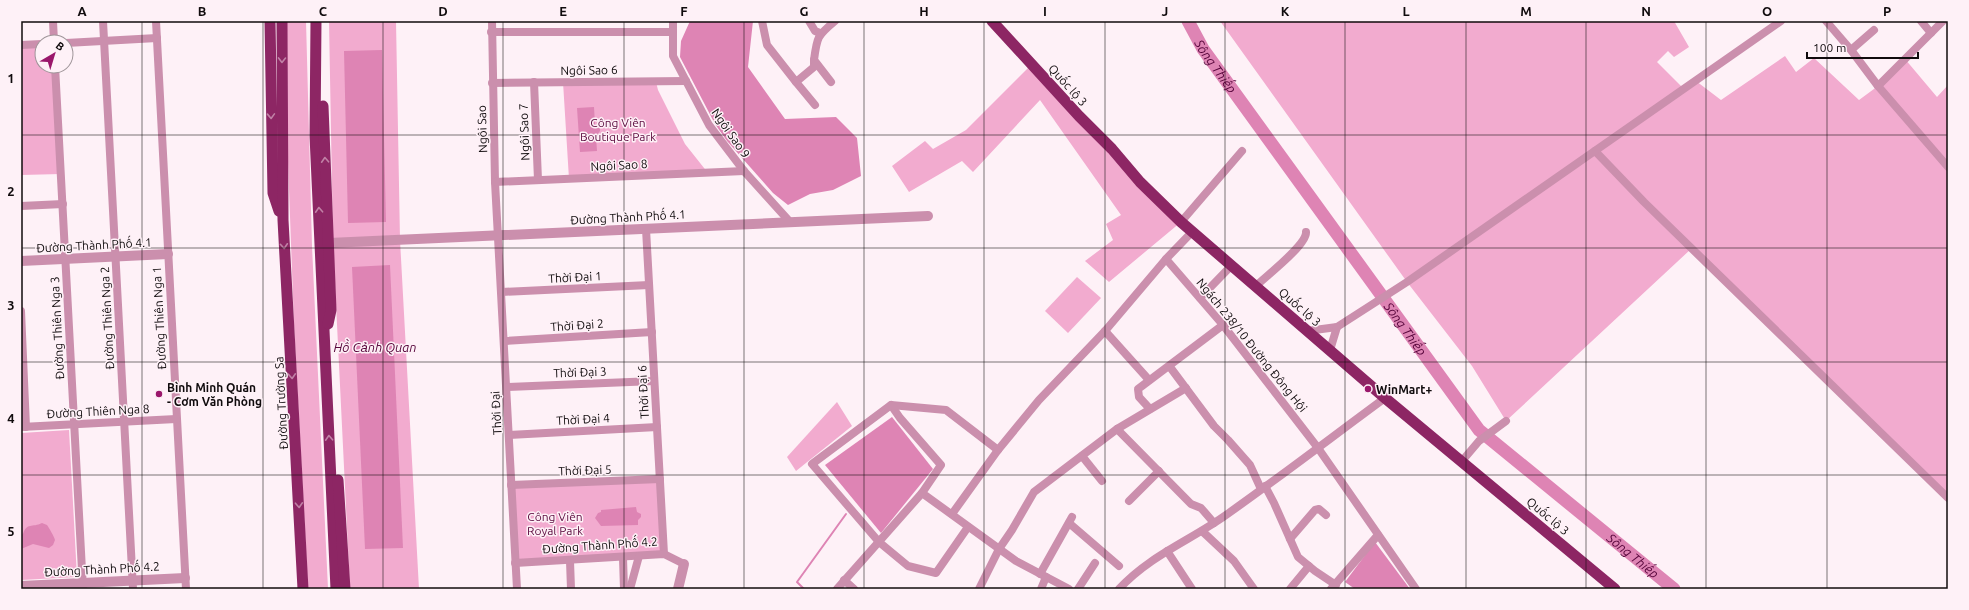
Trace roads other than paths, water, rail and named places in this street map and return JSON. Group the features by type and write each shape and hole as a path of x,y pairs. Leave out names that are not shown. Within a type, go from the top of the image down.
{"highway":[{"name":"Đường Trường Sa","path":"270,21 273,194 283,220"},
{"name":"Đường Trường Sa","path":"282,21 283,220 302,588"},
{"path":"316,21 315,136 336,589"},
{"path":"323,21 323,109 331,310 324,338"},
{"name":"Quốc lộ 3","path":"992,21 1079,116 1112,149 1140,182 1181,222 1385,398 1615,589"},
{"path":"330,459 339,483 345,589"}],"street":[{"path":"53,21 54,34"},
{"name":"Đường Thiên Nga 2","path":"103,21 133,585"},
{"name":"Đường Thiên Nga 1","path":"156,21 186,589"},
{"name":"Ngôi Sao","path":"492,21 491,32 495,182 499,235"},
{"name":"Ngôi Sao 9","path":"673,21 673,56 708,126 744,171 790,222"},
{"path":"762,21 767,44 815,105"},
{"path":"809,21 815,31 820,33"},
{"path":"796,82 814,67 816,41 820,33 835,21"},
{"path":"1307,331 1337,327 1407,282 1781,21"},
{"path":"1826,21 1851,50 1878,86 1948,167"},
{"path":"1921,21 1931,33"},
{"path":"1878,86 1942,21"},
{"path":"1851,50 1874,30"},
{"path":"491,32 673,32"},
{"path":"74,43 157,38"},
{"path":"21,45 34,44"},
{"path":"814,60 831,82"},
{"name":"Đường Thiên Nga 3","path":"55,74 83,586"},
{"name":"Ngôi Sao 6","path":"492,83 686,81"},
{"name":"Ngôi Sao 7","path":"534,82 538,180"},
{"path":"1181,222 1242,151"},
{"path":"1595,151 1644,202 1948,498"},
{"name":"Ngôi Sao 8","path":"495,182 744,171"},
{"path":"21,206 63,204"},
{"name":"Đường Thành Phố 4.1","path":"329,243 928,216"},
{"name":"Thời Đại 6","path":"646,229 664,554"},
{"path":"952,514 998,450 1039,400 1106,331 1166,259 1192,232"},
{"path":"1256,286 1301,245 1306,236 1306,232"},
{"name":"Thời Đại","path":"499,235 517,589"},
{"name":"Đường Thành Phố 4.1","path":"21,261 168,254"},
{"name":"Ngách 238/10 Đường Đông Hội","path":"1166,259 1223,325 1318,448 1416,589"},
{"path":"1200,298 1232,265"},
{"name":"Thời Đại 1","path":"502,292 649,285"},
{"path":"21,312 23,427"},
{"path":"1150,409 1139,397 1137,392 1149,380 1170,367 1185,352 1223,325"},
{"path":"1330,350 1337,327"},
{"path":"1106,331 1149,380"},
{"name":"Thời Đại 2","path":"504,341 652,332"},
{"path":"1170,367 1214,426 1250,465 1290,539 1298,557 1333,587 1378,535"},
{"name":"Thời Đại 3","path":"507,387 654,381"},
{"path":"979,589 999,549 1034,492 1117,429 1186,388"},
{"path":"1119,589 1129,578 1166,551 1214,524 1385,398"},
{"path":"968,527 936,573 908,566 879,542 812,464 891,405 946,410 998,450"},
{"path":"837,589 922,493 941,465 900,418 891,405"},
{"name":"Đường Thiên Nga 8","path":"23,427 176,419"},
{"path":"1462,461 1479,442 1504,422"},
{"name":"Thời Đại 4","path":"510,435 657,427"},
{"path":"1117,429 1191,504 1201,508 1214,524"},
{"path":"1082,456 1102,481"},
{"path":"1130,501 1159,471"},
{"name":"Thời Đại 5","path":"511,485 660,479"},
{"path":"922,493 1016,561 1069,589"},
{"path":"1290,539 1315,510 1320,509 1326,515"},
{"path":"1041,589 1043,576 1070,520 1119,566"},
{"path":"1202,531 1234,561 1254,589"},
{"path":"1166,551 1192,589"},
{"name":"Đường Thành Phố 4.2","path":"515,563 623,558 664,554 684,564"},
{"path":"630,589 639,556"},
{"path":"623,558 624,589"},
{"path":"570,561 571,589"},
{"path":"1078,589 1095,563"},
{"path":"678,589 684,564"},
{"path":"1290,589 1309,566"},
{"name":"Đường Thành Phố 4.2","path":"21,586 133,585 185,578"},
{"path":"844,580 854,589"}],"water":[{"path":"690,21 753,21 748,67 785,119 836,117 857,138 861,176 833,190 810,194 788,205 773,193 727,141 715,124 680,57 681,41"},
{"path":"382,50 386,222 348,223 344,51"},
{"path":"594,107 595,124 600,128 600,131 596,136 597,151 580,152 577,108"},
{"name":"Hồ Cảnh Quan","path":"390,265 403,548 365,549 352,267"},
{"path":"892,417 933,469 881,533 825,465"},
{"path":"636,507 637,512 641,514 641,517 638,520 638,525 601,526 595,518 601,510"},
{"path":"42,523 47,525 54,536 55,540 53,545 49,548 33,544 21,549 21,535 26,528"},
{"path":"1375,542 1410,589 1355,589 1345,582"}],"waterway":[{"name":"Sông Thiếp","path":"1188,21 1203,49 1479,430 1674,589"},
{"path":"804,589 797,582 846,514"}],"place":[{"name":"WinMart+","path":"1368,389"},
{"name":"Bình Minh Quán - Cơm Văn Phòng","path":"159,394"}],"park label":[{"name":"Công Viên Boutique Park","path":"618,129"},
{"name":"Công Viên Royal Park","path":"555,523"}]}
